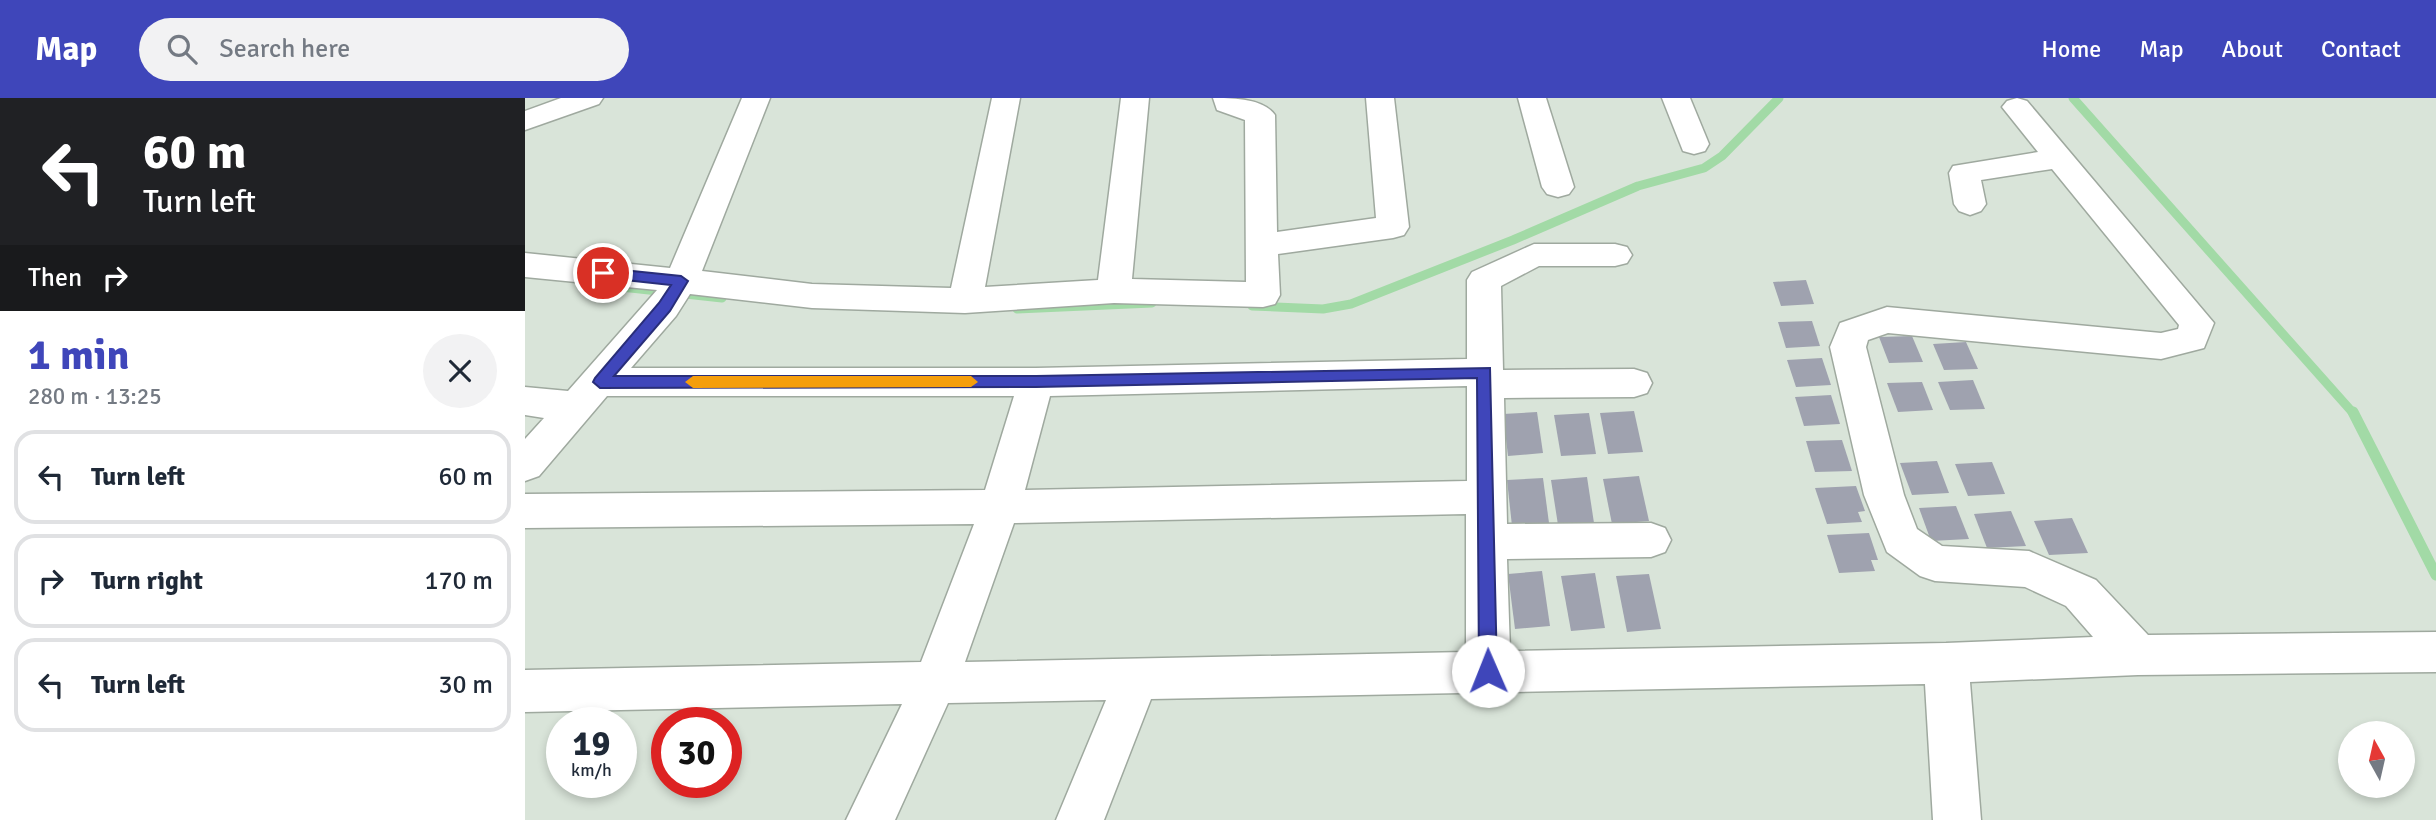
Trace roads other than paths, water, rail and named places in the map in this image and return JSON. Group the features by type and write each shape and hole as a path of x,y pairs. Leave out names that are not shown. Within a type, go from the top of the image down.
{"street":[{"path":"525,121 589,98"},
{"path":"965,301 1006,98"},
{"path":"1114,291 1135,98"},
{"path":"525,265 813,296 965,301 1114,291 1263,295 1260,115 1227,104 1227,98"},
{"path":"1261,245 1393,227 1380,98"},
{"path":"1532,98 1558,187"},
{"path":"1676,98 1694,144"},
{"path":"525,465 664,307 681,281 762,99"},
{"path":"2017,107 2197,323 2192,339 2161,346 1887,320 1852,332 1847,347 1884,495 1901,540 1935,563 2029,569 2081,593 2138,655"},
{"path":"1970,204 1964,173 2059,158"},
{"path":"1488,671 1483,280 1534,255 1615,255"},
{"path":"525,401 589,394 1036,382 1485,378 1634,383"},
{"path":"870,820 935,683 1000,507 1036,382"},
{"path":"525,511 1000,507 1486,497"},
{"path":"1486,542 1651,540"},
{"path":"525,691 1946,663 2138,655 2436,652"},
{"path":"1946,663 1957,820"},
{"path":"1080,820 1137,679"}],"waterway":[{"path":"1252,306 1323,309 1351,304 1513,240 1638,186 1704,168 1722,156 1779,98"},
{"path":"2073,98 2354,414"},
{"path":"585,283 722,298"},
{"path":"1017,309 1152,303"},
{"path":"2353,412 2436,575"}]}
